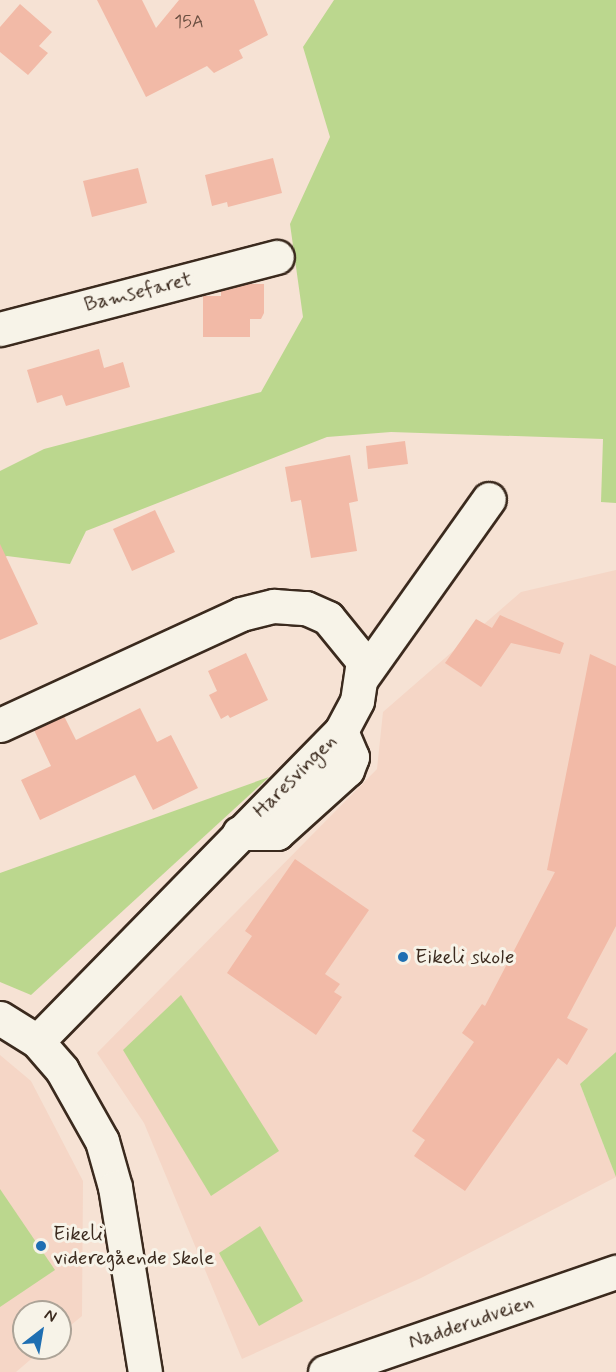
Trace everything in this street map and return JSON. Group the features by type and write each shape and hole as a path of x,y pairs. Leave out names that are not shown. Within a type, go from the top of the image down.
{"street":[{"name":"Bamsefaret","path":"0,329 277,257"},
{"name":"Haresvingen","path":"37,1041 341,731 357,701 363,676 489,499"},
{"path":"0,725 241,614 274,606 306,608 328,618 363,661 363,676"},
{"path":"0,1018 37,1041 77,1092 102,1141 115,1187 145,1372"},
{"name":"Nadderudveien","path":"325,1372 616,1272"}],"shaded area":[{"name":"Eikeli skole","path":"616,570 616,1052 580,1084 616,1177 421,1278 242,1359 144,1123 97,1053 377,769 383,712 521,592"},
{"name":"Eikeli videregående skole","path":"0,1055 31,1081 83,1181 82,1316 72,1324 72,1300 12,1300 12,1360 30,1360 16,1372 0,1372"}],"green space":[{"path":"334,0 616,0 616,503 601,502 603,439 391,432 327,437 86,531 70,564 7,556 0,559 0,471 44,449 261,392 303,317 290,224 330,137 303,47"},
{"path":"269,777 31,995 0,982 0,873"},
{"path":"181,995 279,1151 211,1196 123,1050"},
{"path":"616,1052 616,1177 580,1084"},
{"path":"0,1189 55,1270 0,1307"},
{"path":"260,1226 303,1301 259,1326 219,1253"}],"building":[{"path":"97,0 142,0 156,28 179,0 254,0 268,35 239,50 243,58 214,73 207,66 146,97"},
{"path":"20,4 52,32 39,46 48,53 28,75 0,52 0,27"},
{"path":"273,158 282,193 228,207 227,202 212,206 205,175"},
{"path":"138,168 147,203 92,217 83,181"},
{"path":"248,284 264,284 264,313 261,319 250,319 250,337 203,337 203,296 221,296 221,291"},
{"path":"99,349 104,368 123,362 130,387 66,406 62,395 37,403 27,370"},
{"path":"405,441 408,464 368,469 366,446"},
{"path":"350,455 358,501 349,503 357,551 311,558 301,500 291,502 285,467"},
{"path":"155,510 175,552 132,571 113,529"},
{"path":"0,544 38,624 0,640"},
{"path":"500,615 564,643 560,654 511,643 481,687 445,663 476,619 492,628"},
{"path":"246,653 268,700 230,718 228,715 221,719 209,695 217,691 208,671"},
{"path":"590,654 616,666 616,926 567,1018 588,1029 567,1065 558,1058 465,1191 414,1156 425,1140 412,1131 474,1042 462,1033 482,1004 485,1006 555,872 547,870"},
{"path":"140,708 157,742 171,735 198,788 153,810 135,775 40,820 21,780 51,766 34,730 64,716 76,740"},
{"path":"295,859 369,910 325,974 340,984 334,992 342,997 316,1035 227,973 252,936 245,931"}],"place":[{"name":"Eikeli skole","path":"403,957"},
{"name":"Eikeli videregående skole","path":"41,1246"}]}
